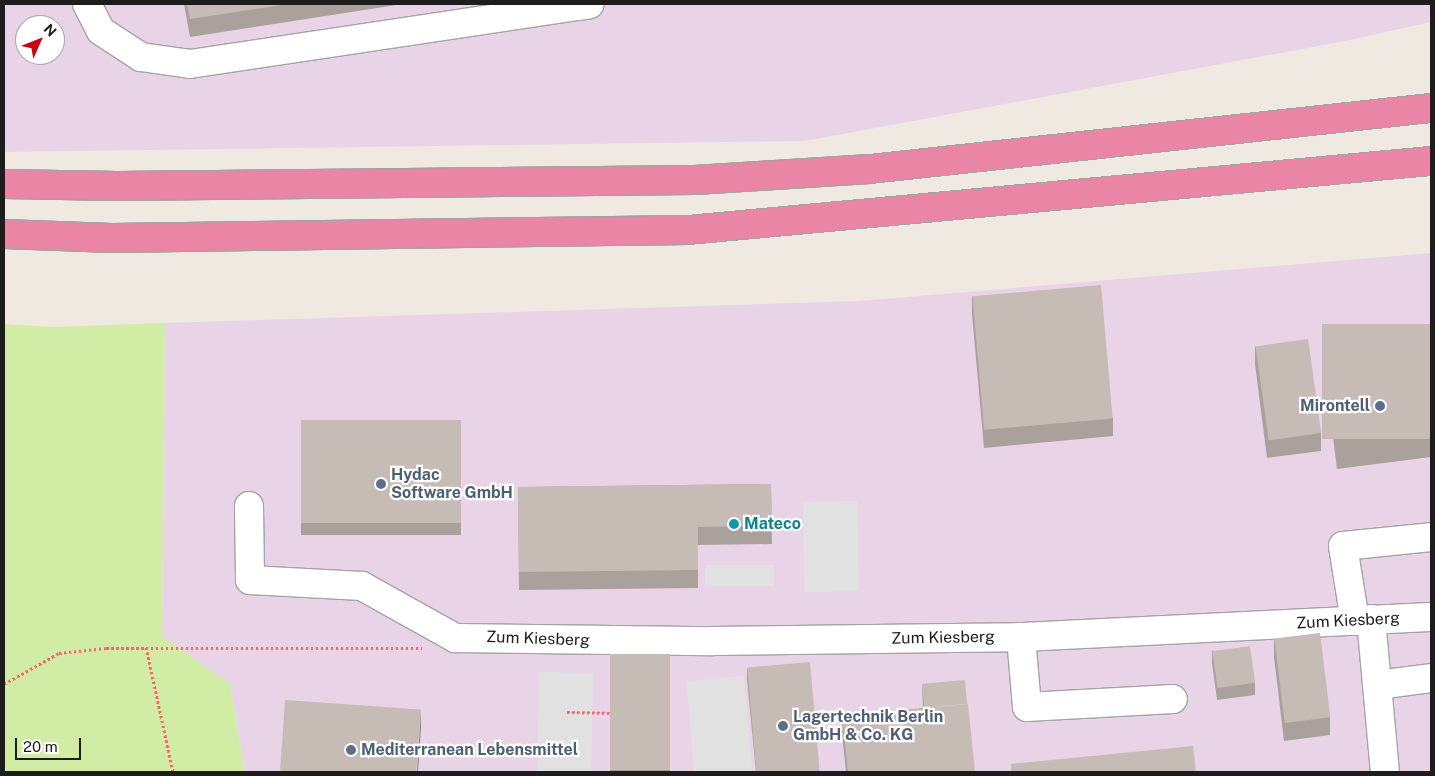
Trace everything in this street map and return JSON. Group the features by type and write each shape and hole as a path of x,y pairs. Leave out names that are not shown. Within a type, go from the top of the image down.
{"highway":[{"path":"4,184 127,186 695,180 870,169 1431,108"},
{"path":"4,234 112,238 688,230 1430,161"}],"street":[{"path":"87,4 101,31 141,57 190,64 590,4"},
{"path":"249,506 250,580 362,586 455,638"},
{"path":"1385,772 1377,685 1344,546 1431,537"},
{"name":"Zum Kiesberg","path":"455,638 664,641 1021,637 1431,617"},
{"path":"1021,637 1027,707 1173,700"},
{"path":"1377,685 1431,678"}],"path":[{"path":"5,685 60,653 146,648 417,650 455,638"},
{"path":"146,648 173,772"},
{"path":"567,712 611,713"}],"shaded area":[{"path":"4,4 1431,4 1431,22 1345,41 805,141 4,152"},
{"path":"1431,253 1431,772 245,772 230,684 162,636 165,323 859,301"},
{"path":"857,501 859,591 805,592 803,502"},
{"path":"705,565 774,565 774,586 705,586"},
{"path":"539,672 593,673 591,772 537,772"},
{"path":"744,676 752,772 694,772 686,681"}],"green space":[{"path":"165,323 162,636 230,684 245,772 4,772 4,324 54,327"}],"building":[{"path":"187,4 288,4 190,19"},
{"path":"1101,285 1113,418 984,430 972,296"},
{"name":"Mirontell","path":"1322,324 1431,324 1431,439 1322,439"},
{"path":"1308,339 1321,433 1269,440 1256,346"},
{"name":"Hydac Software GmbH","path":"301,420 461,420 461,523 301,523"},
{"path":"771,484 772,526 698,527 698,570 519,572 518,487"},
{"path":"1320,633 1330,717 1285,723 1274,639"},
{"path":"1250,646 1255,683 1218,688 1212,651"},
{"path":"610,654 670,654 670,770 610,770"},
{"name":"Lagertechnik Berlin GmbH & Co. KG","path":"810,662 820,772 756,772 747,667"},
{"path":"965,680 967,704 924,708 922,684"},
{"name":"Mediterranean Lebensmittel","path":"285,700 421,709 416,772 280,772"},
{"path":"968,704 975,772 848,772 842,716"},
{"path":"1193,746 1196,772 1011,772 1011,764"}],"place":[{"name":"Mirontell","path":"1380,406"},
{"name":"Hydac Software GmbH","path":"381,484"},
{"name":"Mateco","path":"734,524"},
{"name":"Lagertechnik Berlin GmbH & Co. KG","path":"783,726"},
{"name":"Mediterranean Lebensmittel","path":"351,750"}]}
